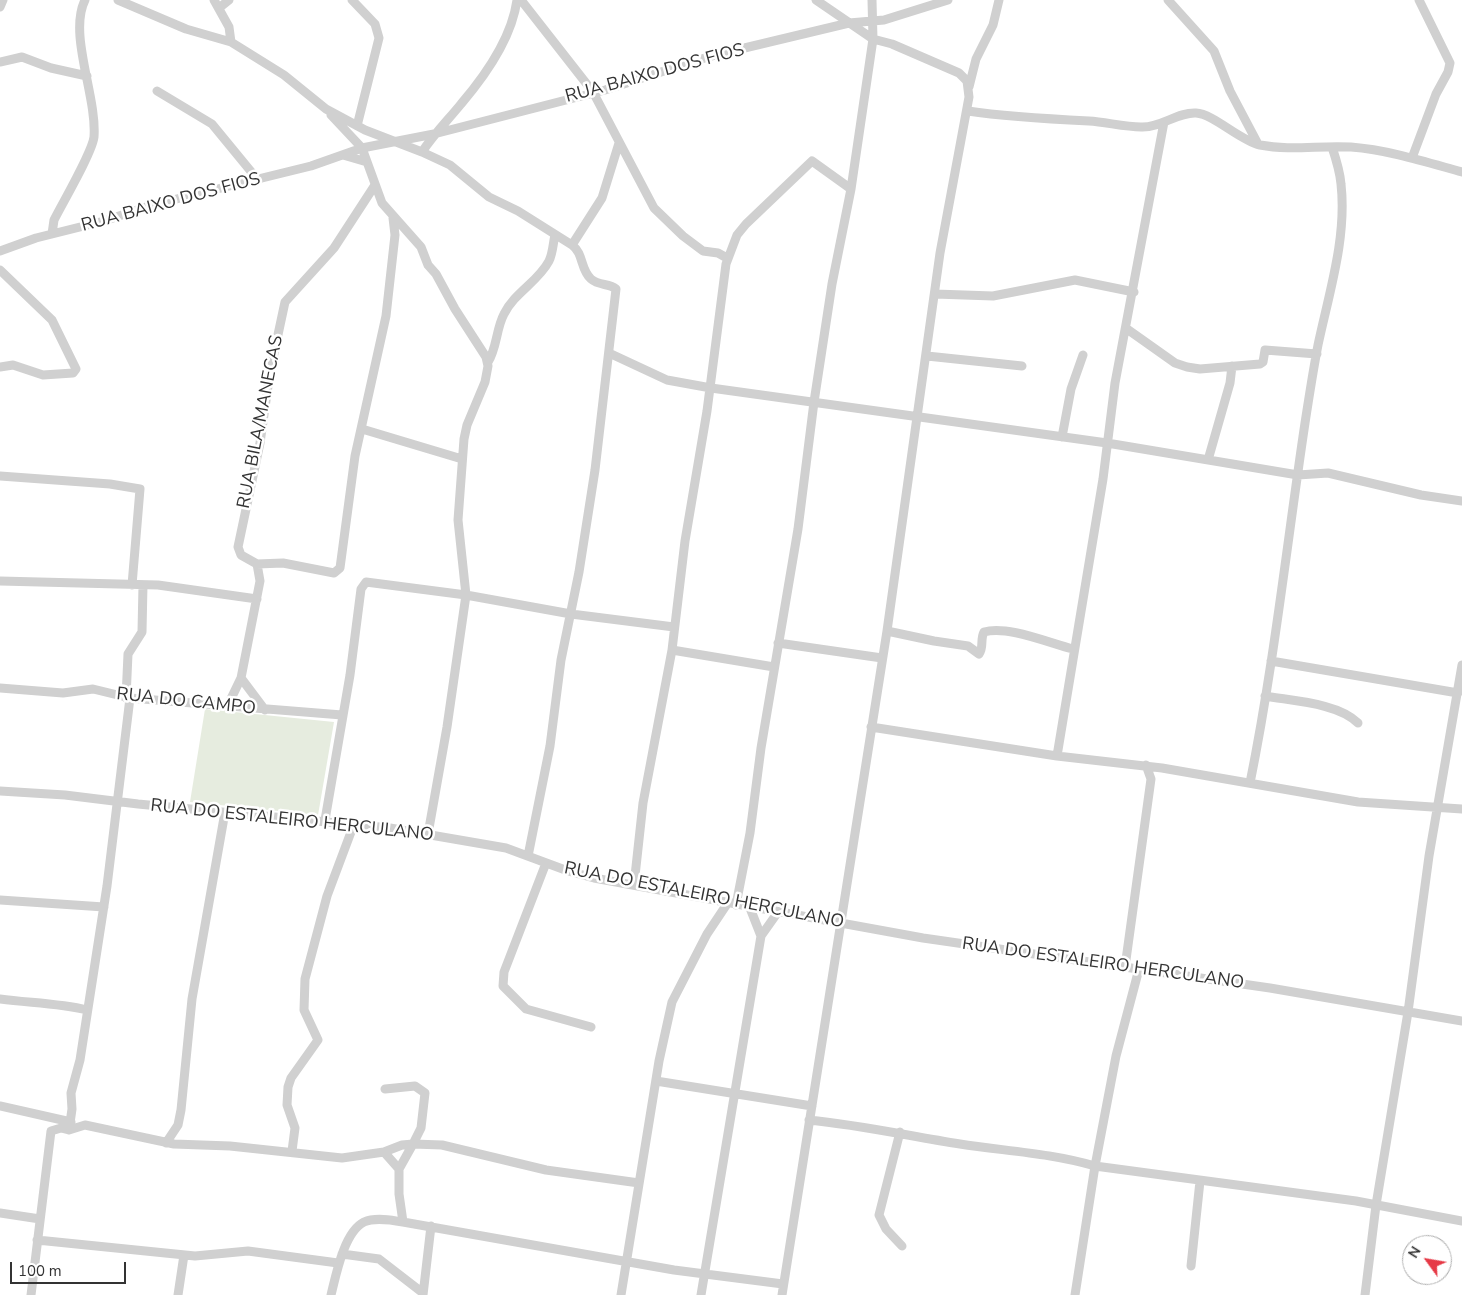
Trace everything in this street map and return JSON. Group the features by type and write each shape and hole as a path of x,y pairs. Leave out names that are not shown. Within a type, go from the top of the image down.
{"street":[{"path":"0,7 3,0"},
{"path":"52,234 54,220 93,143 94,123 78,22 85,0"},
{"path":"118,0 186,29 231,42 284,75 326,109 362,148 382,203 393,218 421,247 428,265 436,274 488,362"},
{"path":"229,0 216,4 229,27 231,42"},
{"path":"352,0 375,24 379,34 357,126"},
{"path":"519,0 593,92 619,143 659,213 703,251 718,253 728,258"},
{"path":"422,152 434,134 462,103 488,68 509,28 519,0"},
{"path":"816,0 873,39 892,44 958,73 967,81 969,87"},
{"path":"621,1295 656,1081 672,1002 707,934 731,904 750,833 774,667 798,529 814,402 832,284 851,189 873,39 871,21 872,0"},
{"name":"RUA BAIXO DOS FIOS","path":"0,251 152,205 258,180 362,148 434,134 638,80 711,56 849,23 898,16 948,0"},
{"path":"782,1295 887,631 916,417 948,208 968,111 969,87 976,59 993,26 999,0"},
{"path":"1168,0 1214,51 1230,91 1258,144"},
{"path":"1412,158 1450,63 1419,0"},
{"path":"0,62 22,57 60,71 87,76"},
{"path":"157,91 208,121 258,180"},
{"path":"326,109 357,126 456,168 489,198 518,211 579,250 586,274 600,285 611,285 617,291 595,470 571,614 561,660 550,746 528,856"},
{"path":"968,111 1005,117 1087,121 1143,127 1182,115 1197,113 1258,144 1282,148 1356,148 1412,158 1462,172"},
{"path":"1057,756 1073,649 1103,479 1115,383 1134,292 1148,196 1164,122"},
{"path":"572,245 602,198 619,143"},
{"path":"1250,783 1271,661 1317,354 1329,302 1341,207 1340,175 1332,147"},
{"path":"343,155 367,162"},
{"path":"634,885 643,803 672,650 685,541 711,388 728,258 737,235 746,224 812,161 851,189"},
{"name":"RUA BILA/MANECAS","path":"257,564 240,555 238,547 260,442 281,315 290,294 334,248 375,185"},
{"path":"227,707 241,678 260,581 257,564 282,563 334,573 338,571 355,456 386,316 396,235 393,218"},
{"path":"428,834 447,727 466,594 458,520 465,429 485,382 488,362 504,313 515,297 537,278 546,266 552,254 555,234"},
{"path":"0,270 52,320 76,369 73,373 43,376 13,365 0,366"},
{"path":"935,294 993,296 1075,280 1134,292"},
{"path":"1127,329 1175,363 1200,369 1262,363 1265,350 1317,354"},
{"path":"609,353 667,380 711,388 1107,443 1298,475 1328,474 1421,495 1462,501"},
{"path":"1062,437 1071,389 1083,355"},
{"path":"926,356 1022,366"},
{"path":"1208,460 1230,383 1232,366"},
{"path":"362,430 462,459"},
{"path":"0,476 138,488 140,496 132,585"},
{"path":"0,581 143,585 218,592 257,599"},
{"path":"325,820 363,584 378,582 466,594 571,614 674,627"},
{"path":"70,1122 71,1093 80,1060 104,907 128,698 128,654 142,632 143,585"},
{"path":"887,631 968,646 979,654 981,652 982,635 989,630 1013,633 1073,649"},
{"path":"778,643 882,658"},
{"path":"672,650 774,667"},
{"path":"1271,661 1458,693"},
{"path":"1365,1295 1376,1205 1462,665"},
{"path":"241,678 265,710"},
{"name":"RUA DO CAMPO","path":"0,688 62,693 93,689 128,698 342,715"},
{"path":"1265,696 1333,708 1353,718 1358,723"},
{"path":"871,727 942,736 1057,756 1146,765 1358,802 1462,809"},
{"path":"1126,967 1151,779 1146,765"},
{"path":"1151,779 1162,768"},
{"name":"RUA DO ESTALEIRO HERCULANO","path":"0,791 325,820 428,834 506,848 594,878 750,908 840,924 1386,1006 1408,1012 1462,1021"},
{"path":"166,1143 178,1126 180,1116 192,999 224,812"},
{"path":"292,1151 295,1128 288,1105 288,1087 318,1040 304,1010 305,980 327,896 354,824"},
{"path":"546,863 504,972 503,986 526,1009 591,1027"},
{"path":"0,900 104,907"},
{"path":"750,908 761,936"},
{"path":"701,1295 733,1093 761,936 778,912"},
{"path":"1075,1295 1095,1166 1116,1056 1140,969"},
{"path":"0,999 37,1004 65,1004 87,1010"},
{"path":"656,1081 812,1106"},
{"path":"385,1089 415,1086 426,1093 421,1128 399,1169 399,1194 403,1222"},
{"path":"0,1106 166,1143 292,1151 342,1158 384,1152 402,1145 442,1145 546,1170 639,1183"},
{"path":"809,1120 862,1125 959,1144 1047,1154 1095,1166 1376,1205 1462,1221"},
{"path":"31,1295 51,1131 61,1128 70,1122 85,1125"},
{"path":"900,1132 878,1215 886,1229 902,1246"},
{"path":"384,1152 399,1169"},
{"path":"1190,1266 1200,1181"},
{"path":"0,1213 40,1219"},
{"path":"331,1295 338,1263 351,1236 365,1222 385,1220 431,1226 704,1275 783,1284"},
{"path":"423,1294 431,1226"},
{"path":"37,1240 184,1255 212,1256 248,1251 338,1263"},
{"path":"342,1254 379,1259 423,1294"},
{"path":"178,1295 184,1255"}],"shaded area":[{"path":"205,709 334,722 318,815 190,802"}]}
